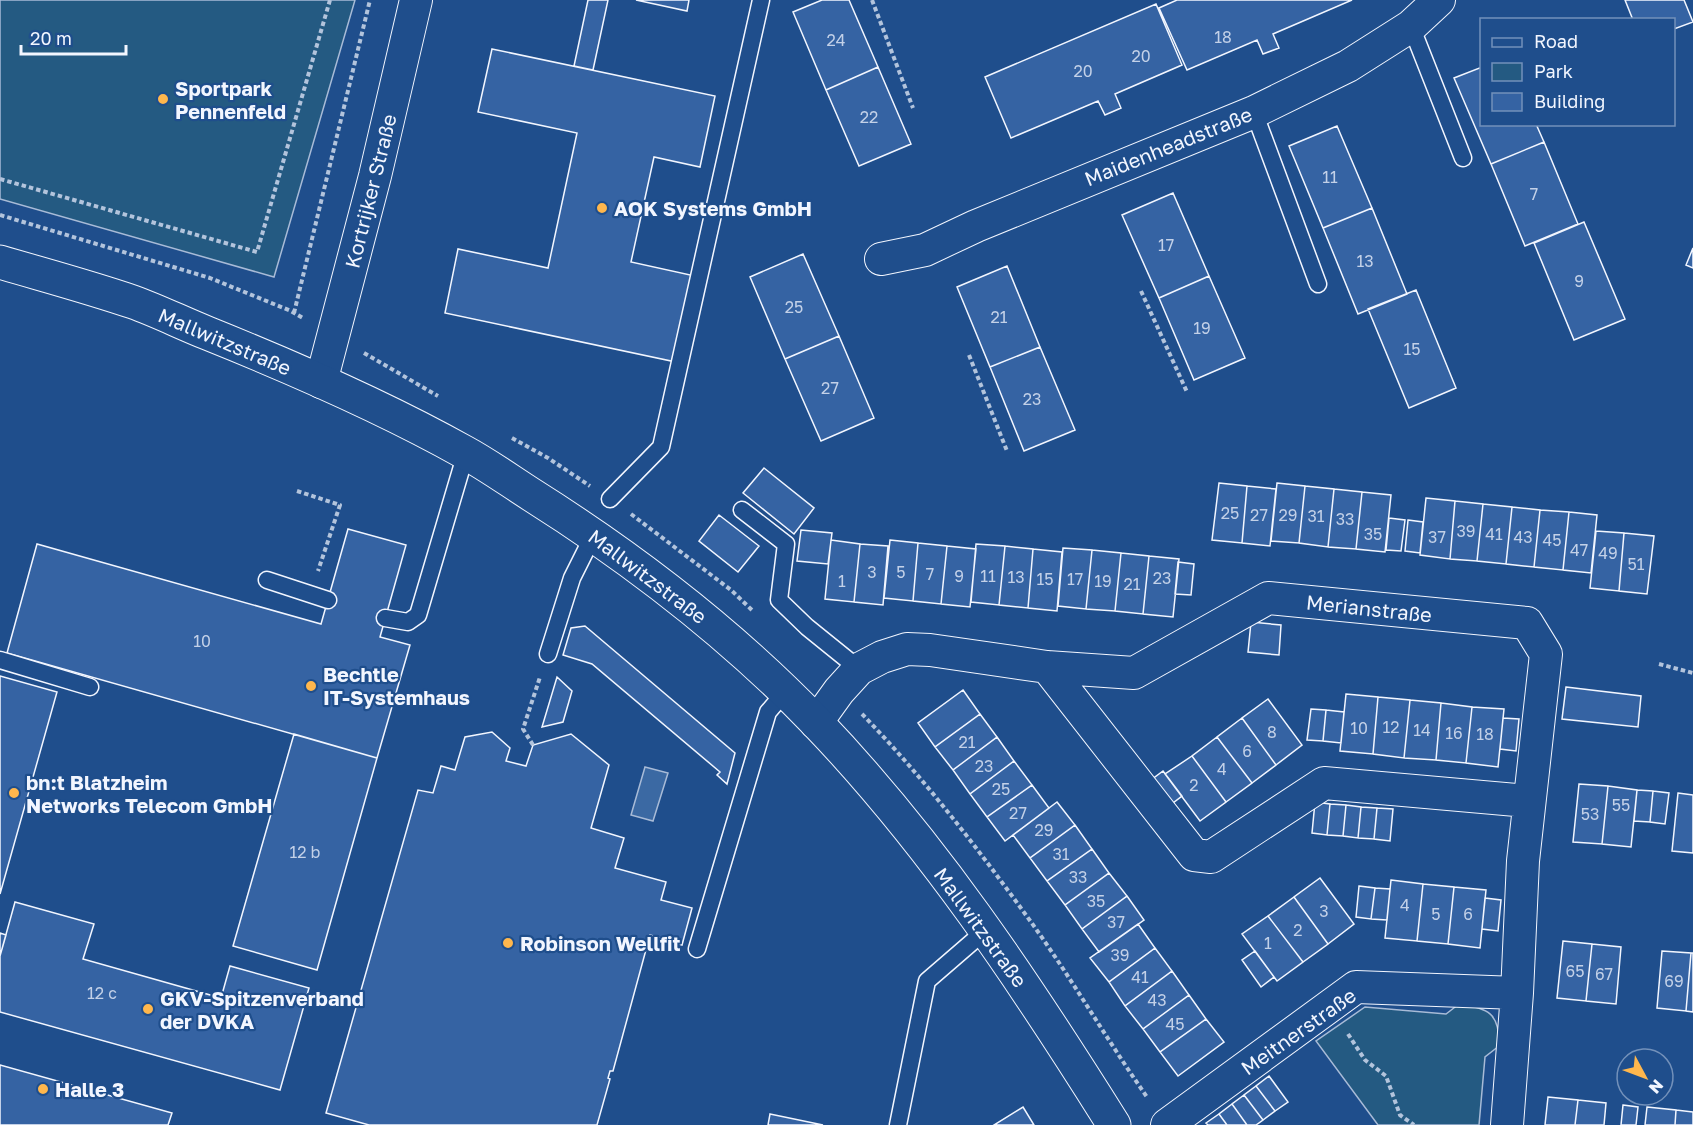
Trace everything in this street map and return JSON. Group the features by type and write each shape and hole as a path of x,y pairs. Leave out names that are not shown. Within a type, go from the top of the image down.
{"street":[{"name":"Kortrijker Straße","path":"321,382 375,176 416,0"},
{"name":"Maidenheadstraße","path":"881,259 925,250 976,226 1254,112 1348,66 1411,26 1439,0"},
{"name":"Mallwitzstraße","path":"0,262 136,303 258,353 394,416 466,453 594,534 714,626 816,723 908,825 986,930 1060,1038 1114,1125"},
{"name":"Merianstraße","path":"816,723 839,691 859,669 882,657 907,649 930,650 1047,667 1134,674 1268,598 1527,623 1546,654 1523,861 1507,1125"},
{"path":"1047,667 1194,855 1211,857 1324,783 1528,801"},
{"name":"Meitnerstraße","path":"1167,1125 1356,987 1516,993"}],"lane":[{"path":"610,499 661,447 761,0"},
{"path":"1411,26 1463,158"},
{"path":"1254,112 1318,284"},
{"path":"385,618 408,622 418,615 466,453"},
{"path":"742,510 786,543 779,600 807,627 859,669"},
{"path":"548,654 572,578 594,534"},
{"path":"267,580 328,600"},
{"path":"0,660 90,687"},
{"path":"697,949 768,712 785,692"},
{"path":"898,1125 927,981 986,930"}],"path":[{"path":"0,179 257,252 330,0"},
{"path":"294,313 370,0"},
{"path":"872,0 913,108"},
{"path":"1141,291 1187,392"},
{"path":"969,355 1007,451"},
{"path":"297,492 340,505 311,594"},
{"path":"533,745 523,729 548,654"},
{"path":"1659,664 1693,673"},
{"path":"1331,1005 1365,1060 1386,1076 1400,1115 1414,1125"}],"green space":[{"name":"Sportpark Pennenfeld","path":"0,0 355,0 274,277 0,199"},
{"path":"1459,1004 1485,1010 1494,1019 1499,1035 1499,1046 1485,1057 1479,1125 1378,1125 1316,1041 1365,1007 1446,1014"}],"shaded area":[{"path":"645,767 668,773 653,821 631,815"}],"building":[{"path":"588,0 608,0 593,70 574,66"},
{"path":"636,0 689,0 687,11"},
{"path":"822,0 849,0 878,67 826,90 793,12"},
{"path":"1177,0 1352,0 1273,34 1279,48 1263,54 1257,40 1187,70 1159,8"},
{"path":"1625,0 1684,0 1693,22 1675,29 1675,18 1632,18"},
{"path":"1156,4 1182,65 1115,94 1121,108 1105,115 1098,101 1011,138 985,77"},
{"name":"AOK Systems GmbH","path":"492,49 715,96 700,167 654,157 631,262 695,276 676,362 445,313 458,249 548,268 577,133 478,112"},
{"path":"878,67 911,144 859,166 826,90"},
{"path":"1480,68 1480,126 1537,126 1544,142 1491,164 1454,78"},
{"path":"1337,126 1372,208 1323,228 1289,146"},
{"path":"1544,142 1578,224 1525,246 1491,164"},
{"path":"1173,193 1209,276 1159,298 1122,215"},
{"path":"1372,208 1407,294 1358,314 1323,228"},
{"path":"1584,222 1625,319 1574,340 1534,243"},
{"path":"1693,248 1693,268 1686,265"},
{"path":"803,254 839,336 785,359 750,277"},
{"path":"1007,266 1040,347 990,367 957,287"},
{"path":"1209,276 1245,358 1194,380 1159,298"},
{"path":"1416,290 1456,388 1409,408 1368,309"},
{"path":"839,336 874,418 821,441 785,359"},
{"path":"1040,347 1075,430 1024,451 990,367"},
{"path":"764,468 814,508 794,534 743,493"},
{"path":"1219,483 1247,486 1242,543 1212,540"},
{"path":"1277,483 1305,486 1299,543 1271,541"},
{"path":"1247,486 1276,489 1270,546 1242,543"},
{"path":"1305,486 1334,489 1328,547 1299,543"},
{"path":"1334,489 1362,492 1356,549 1328,547"},
{"path":"1362,492 1391,495 1385,552 1356,549"},
{"path":"1426,498 1455,501 1450,559 1420,555"},
{"path":"1455,501 1483,504 1477,561 1450,559"},
{"path":"1483,504 1512,507 1506,564 1477,561"},
{"path":"1512,507 1540,510 1534,567 1506,564"},
{"path":"1540,510 1569,512 1563,570 1534,567"},
{"path":"1569,512 1597,515 1591,573 1563,570"},
{"path":"719,515 759,546 738,572 699,541"},
{"path":"1389,518 1405,520 1401,551 1386,550"},
{"path":"1408,520 1423,522 1420,553 1405,551"},
{"path":"348,529 406,545 380,637 410,645 377,758 7,653 37,544 321,624"},
{"path":"801,530 832,533 828,564 797,561"},
{"path":"1596,531 1624,533 1619,591 1590,588"},
{"path":"1624,533 1654,536 1647,594 1619,591"},
{"path":"831,540 860,544 854,602 825,599"},
{"path":"890,540 918,543 913,601 884,598"},
{"path":"918,543 947,546 941,604 913,601"},
{"path":"860,544 888,546 883,605 854,602"},
{"path":"976,544 1005,546 999,605 971,602"},
{"path":"947,546 976,549 970,607 941,604"},
{"path":"1005,546 1033,549 1028,608 999,605"},
{"path":"1063,548 1092,550 1086,609 1058,606"},
{"path":"1033,549 1062,552 1057,611 1028,608"},
{"path":"1092,550 1121,553 1115,611 1086,609"},
{"path":"1121,553 1149,556 1143,614 1115,611"},
{"path":"1149,556 1179,559 1173,617 1143,614"},
{"path":"1178,562 1194,564 1191,595 1175,594"},
{"path":"1251,622 1281,625 1279,655 1248,652"},
{"path":"585,626 735,753 727,784 717,775 720,772 592,664 563,655 571,628"},
{"name":"bn:t Blatzheim Networks Telecom GmbH","path":"0,676 57,692 0,894"},
{"path":"557,677 572,691 563,722 542,727"},
{"path":"1566,687 1641,696 1638,727 1562,719"},
{"path":"963,690 980,714 935,747 918,723"},
{"path":"1346,694 1378,697 1373,754 1340,751"},
{"path":"1378,697 1410,700 1404,758 1373,754"},
{"path":"1268,699 1302,745 1276,765 1242,718"},
{"path":"1410,700 1441,703 1436,760 1404,758"},
{"path":"1441,703 1472,707 1466,763 1436,760"},
{"path":"1472,707 1504,709 1498,767 1466,763"},
{"path":"1311,709 1326,710 1323,741 1307,740"},
{"path":"1326,710 1344,712 1341,743 1323,741"},
{"path":"980,714 997,737 953,770 935,747"},
{"path":"1242,718 1276,765 1252,783 1217,737"},
{"path":"1503,718 1519,719 1516,751 1500,749"},
{"path":"492,732 510,748 506,761 526,766 533,745 571,734 609,765 591,828 624,838 615,868 666,882 661,900 692,908 682,945 650,935 613,1071 610,1071 608,1078 610,1079 597,1125 369,1125 326,1113 418,790 433,793 441,766 455,770 465,737"},
{"path":"294,734 377,758 317,970 233,946"},
{"path":"997,737 1014,761 970,794 953,770"},
{"path":"1217,737 1252,783 1226,802 1192,756"},
{"path":"1192,756 1226,802 1200,821 1165,774"},
{"path":"1014,761 1032,785 987,817 970,794"},
{"path":"1163,771 1182,796 1169,806 1151,780"},
{"path":"1579,784 1608,786 1602,844 1573,842"},
{"path":"1032,785 1049,808 1005,841 987,817"},
{"path":"1608,786 1637,790 1631,847 1602,844"},
{"path":"1637,790 1653,791 1650,822 1634,821"},
{"path":"1653,791 1669,793 1665,824 1650,822"},
{"path":"1678,793 1693,795 1693,853 1672,851"},
{"path":"1057,802 1075,825 1030,858 1013,835"},
{"path":"1315,802 1330,804 1327,835 1312,833"},
{"path":"1330,804 1346,805 1343,836 1327,835"},
{"path":"1346,805 1361,807 1358,838 1343,836"},
{"path":"1361,807 1377,808 1374,839 1358,838"},
{"path":"1377,808 1393,809 1390,841 1374,839"},
{"path":"1075,825 1092,849 1047,881 1030,858"},
{"path":"1092,849 1109,873 1065,905 1047,881"},
{"path":"1109,873 1127,896 1082,929 1065,905"},
{"path":"1320,878 1354,924 1328,944 1294,897"},
{"path":"1391,880 1423,884 1417,941 1385,938"},
{"path":"1423,884 1454,887 1448,944 1417,941"},
{"path":"1359,886 1375,888 1371,919 1356,917"},
{"path":"1454,887 1486,890 1480,948 1448,944"},
{"path":"1375,888 1390,889 1387,920 1371,919"},
{"path":"1127,896 1144,920 1099,952 1082,929"},
{"path":"1294,897 1328,944 1303,962 1268,916"},
{"path":"1485,898 1501,900 1498,931 1482,929"},
{"path":"15,902 94,924 83,959 221,998 230,966 309,988 280,1090 0,1012 0,956"},
{"path":"1268,916 1303,962 1277,981 1242,934"},
{"path":"1138,924 1155,948 1109,982 1090,958"},
{"path":"0,933 6,935 0,956"},
{"path":"1563,941 1592,944 1586,1001 1557,998"},
{"path":"1592,944 1621,947 1616,1004 1586,1001"},
{"path":"1155,948 1172,971 1125,1006 1109,982"},
{"path":"1255,951 1274,977 1261,987 1242,960"},
{"path":"1662,951 1691,953 1686,1011 1657,1008"},
{"path":"1691,953 1693,953 1693,1012 1686,1011"},
{"path":"1172,971 1189,995 1143,1029 1125,1006"},
{"path":"1189,995 1206,1019 1160,1052 1143,1029"},
{"path":"1206,1019 1224,1042 1178,1076 1160,1052"},
{"name":"Halle 3","path":"0,1065 172,1113 168,1125 0,1125"},
{"path":"1269,1076 1288,1102 1275,1111 1256,1086"},
{"path":"1256,1086 1275,1111 1263,1120 1244,1095"},
{"path":"1244,1095 1263,1120 1256,1125 1247,1125 1232,1104"},
{"path":"1548,1097 1578,1100 1575,1125 1545,1125"},
{"path":"1578,1100 1606,1103 1604,1125 1575,1125"},
{"path":"1232,1104 1247,1125 1227,1125 1219,1114"},
{"path":"1023,1107 1034,1125 994,1125"},
{"path":"1623,1107 1638,1107 1636,1125 1621,1125"},
{"path":"1647,1107 1676,1110 1675,1125 1645,1125"},
{"path":"1676,1110 1693,1112 1693,1125 1675,1125"},
{"path":"770,1114 823,1125 768,1125"},
{"path":"1219,1114 1227,1125 1208,1125 1206,1123"}],"place":[{"name":"Sportpark Pennenfeld","path":"163,99"},
{"name":"AOK Systems GmbH","path":"602,208"},
{"name":"Bechtle IT-Systemhaus","path":"311,686"},
{"name":"bn:t Blatzheim Networks Telecom GmbH","path":"14,793"},
{"name":"Robinson Wellfit","path":"508,943"},
{"name":"GKV-Spitzenverband der DVKA","path":"148,1009"},
{"name":"Halle 3","path":"43,1089"}]}
